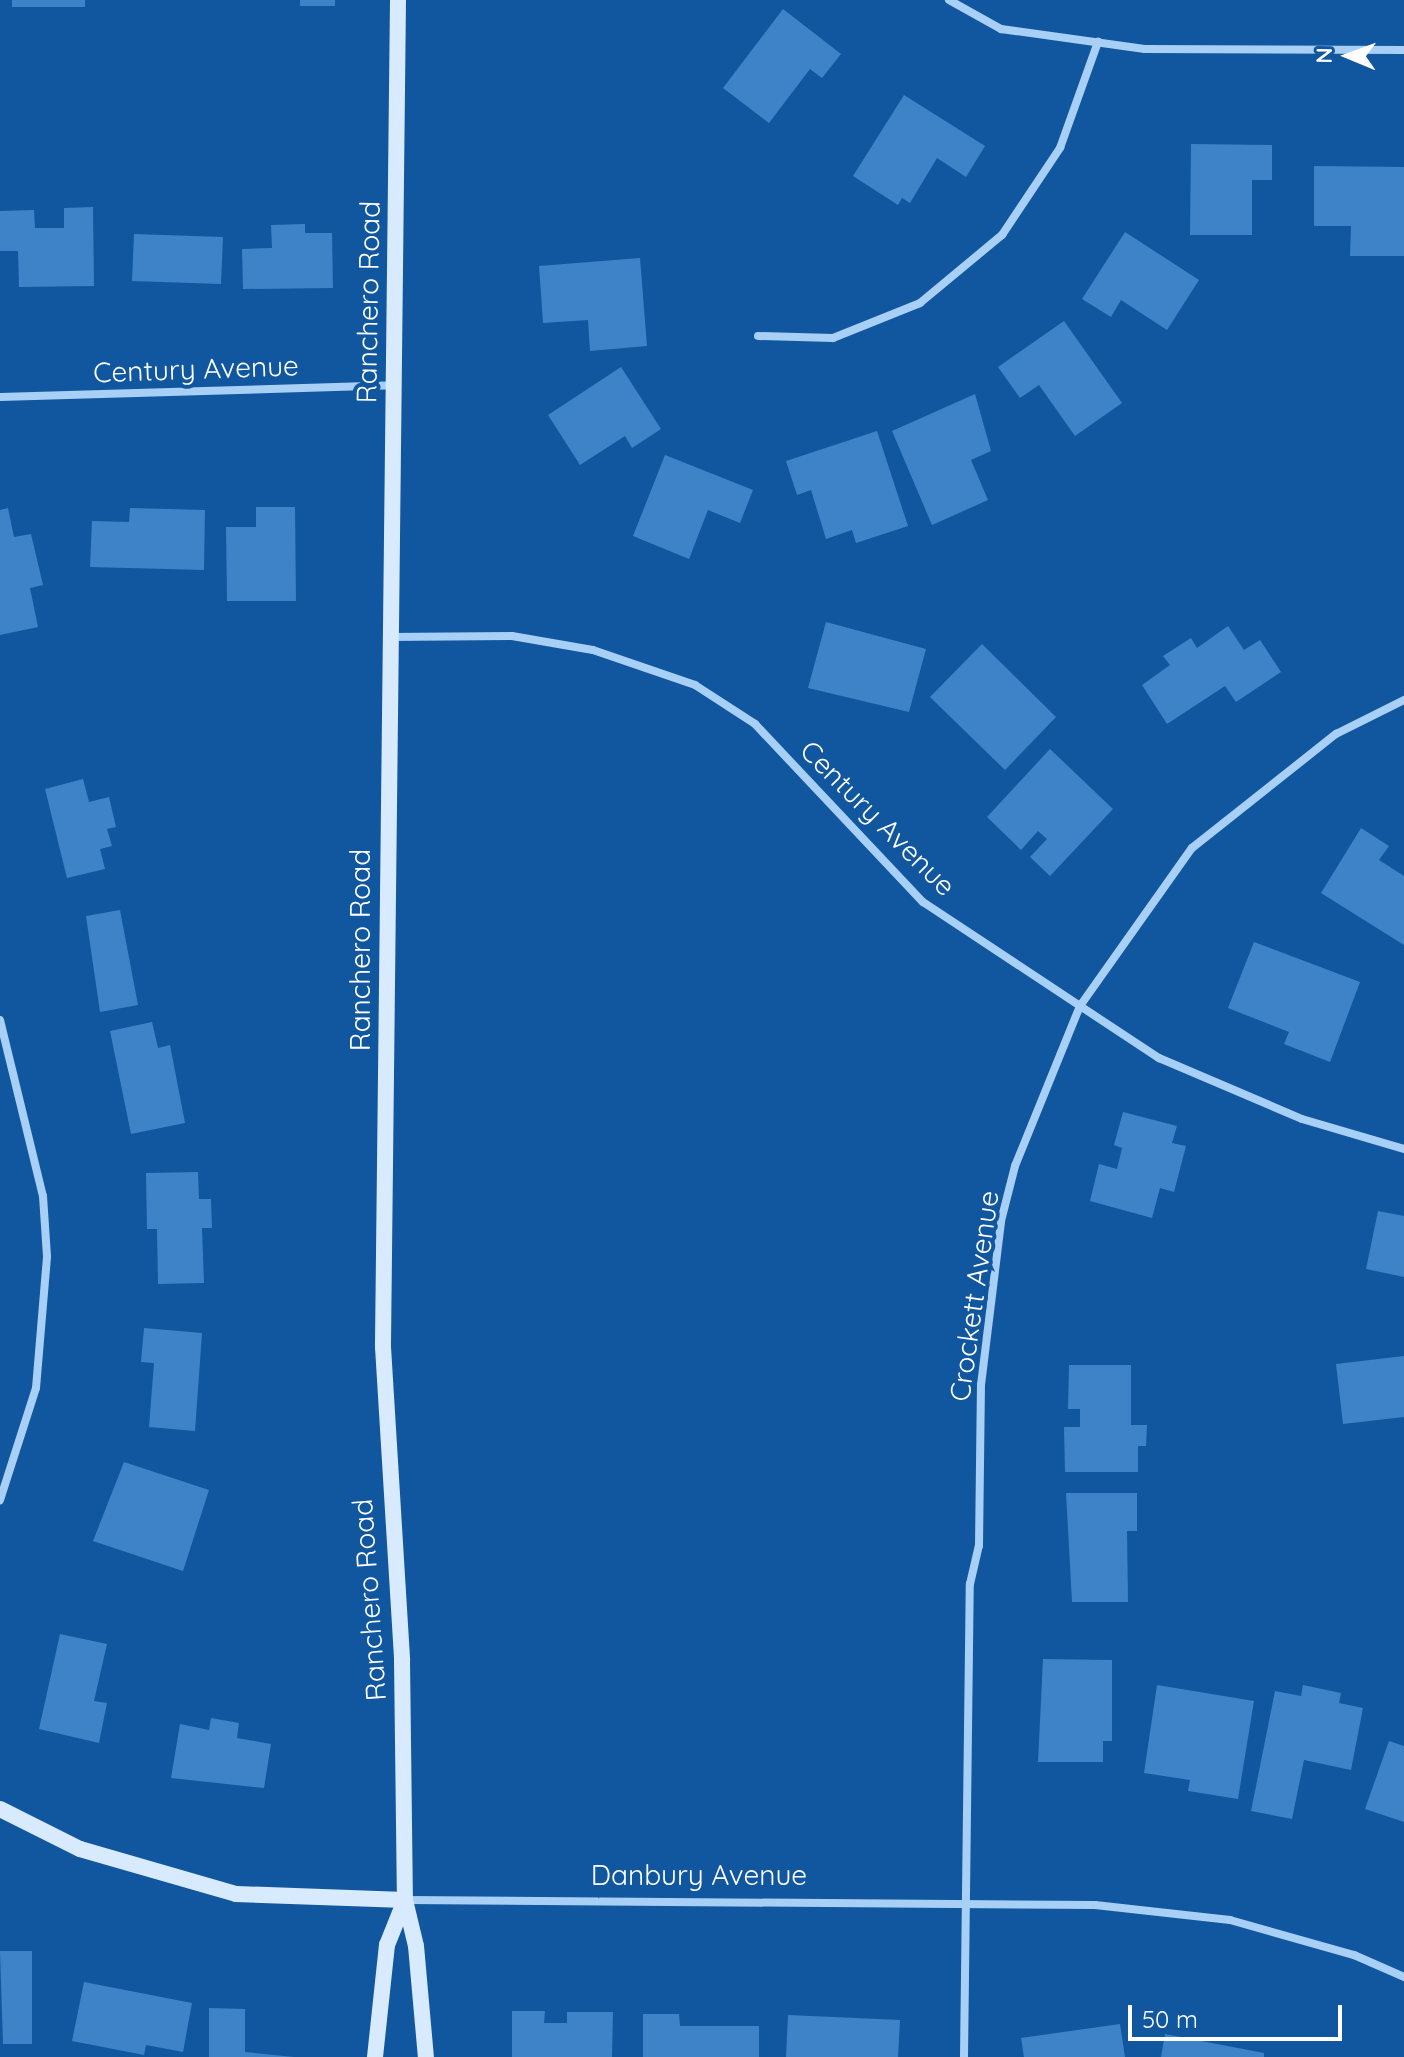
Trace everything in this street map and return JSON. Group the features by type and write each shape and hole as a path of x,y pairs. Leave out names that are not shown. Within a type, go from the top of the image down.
{"main road":[{"name":"Ranchero Road","path":"398,0 388,637 383,1347 402,1660 405,1900 416,1946 426,2057"},
{"name":"Danbury Avenue","path":"0,1809 80,1849 236,1894 405,1900"},
{"name":"Ranchero Road","path":"375,2057 387,1945 405,1900"}],"street":[{"path":"949,0 1001,29 1145,49 1404,50"},
{"path":"758,336 833,338 920,303 1002,235 1060,148 1098,42"},
{"name":"Century Avenue","path":"0,397 393,385"},
{"name":"Century Avenue","path":"388,637 512,636 593,650 695,685 755,724 923,902 1159,1058 1302,1119 1404,1149"},
{"name":"Crockett Avenue","path":"964,2057 969,1903 970,1584 979,1546 981,1385 1012,1180 1080,1006 1192,848 1336,734 1404,700"},
{"path":"0,1020 34,1150 47,1257 36,1388 0,1500"},
{"name":"Danbury Avenue","path":"405,1900 1095,1905 1230,1920 1354,1955 1404,1977"}],"building":[{"path":"12,0 85,0 85,7 12,7"},
{"path":"300,0 335,0 335,6 300,6"},
{"path":"783,9 841,54 822,78 810,69 769,123 723,88"},
{"path":"904,95 985,146 966,177 937,158 910,203 902,198 898,205 853,176"},
{"path":"1191,144 1272,145 1272,180 1252,180 1252,235 1190,235"},
{"path":"1314,166 1404,167 1404,256 1350,256 1351,226 1314,226"},
{"path":"93,207 94,286 19,287 18,251 0,251 0,211 34,210 35,228 64,228 64,208"},
{"path":"305,224 305,233 332,233 333,288 243,289 242,249 272,248 271,225"},
{"path":"1125,232 1199,280 1167,330 1121,300 1111,317 1082,299"},
{"path":"134,234 223,237 221,284 132,281"},
{"path":"640,258 647,346 590,351 588,320 543,323 539,266"},
{"path":"1064,321 1122,403 1075,436 1039,385 1020,398 998,367"},
{"path":"621,367 661,429 632,448 625,436 580,465 548,415"},
{"path":"975,394 991,451 971,460 988,500 932,525 892,431"},
{"path":"877,431 908,526 856,543 852,530 826,539 811,490 797,495 786,461"},
{"path":"665,455 753,490 740,523 708,510 689,559 633,536"},
{"path":"256,507 295,507 296,601 227,601 226,527 256,527"},
{"path":"8,508 14,537 31,534 43,585 30,588 38,627 0,635 0,510"},
{"path":"130,508 205,510 204,570 90,567 92,521 129,522"},
{"path":"826,622 926,649 909,712 808,688"},
{"path":"1228,626 1244,650 1260,640 1281,672 1236,702 1225,686 1167,724 1142,685 1170,665 1163,656 1191,638 1197,648"},
{"path":"982,644 1056,717 1005,770 930,697"},
{"path":"1050,749 1113,809 1050,876 1030,857 1047,839 1038,831 1021,850 987,817"},
{"path":"83,779 89,802 109,797 116,827 107,829 112,846 100,849 105,869 67,878 45,789"},
{"path":"1361,828 1389,846 1379,860 1404,876 1404,945 1321,893"},
{"path":"120,910 138,1005 100,1012 86,916"},
{"path":"1254,942 1360,982 1330,1062 1284,1044 1289,1032 1228,1008"},
{"path":"152,1022 158,1048 170,1045 185,1123 131,1134 110,1031"},
{"path":"1123,1112 1177,1126 1172,1143 1186,1146 1174,1192 1160,1188 1152,1218 1090,1201 1099,1164 1117,1169 1122,1148 1114,1145"},
{"path":"198,1172 199,1199 211,1199 212,1228 202,1228 204,1283 158,1284 157,1229 147,1229 146,1173"},
{"path":"1378,1211 1404,1216 1404,1277 1366,1269"},
{"path":"144,1328 202,1333 195,1431 149,1427 154,1363 141,1362"},
{"path":"1404,1356 1404,1417 1343,1424 1336,1364"},
{"path":"1069,1365 1131,1365 1131,1425 1147,1425 1146,1446 1138,1446 1138,1472 1065,1472 1064,1427 1080,1427 1080,1409 1068,1409"},
{"path":"124,1462 209,1490 183,1571 93,1541"},
{"path":"1066,1493 1137,1493 1137,1531 1127,1531 1128,1602 1072,1602"},
{"path":"60,1634 107,1644 94,1701 107,1703 99,1743 39,1729"},
{"path":"1043,1659 1112,1660 1112,1741 1103,1741 1103,1762 1038,1762"},
{"path":"1157,1685 1254,1701 1238,1799 1188,1791 1190,1780 1144,1773"},
{"path":"1303,1685 1341,1693 1339,1703 1363,1708 1351,1770 1304,1760 1292,1819 1251,1811 1275,1691 1301,1696"},
{"path":"211,1718 239,1723 237,1738 271,1744 264,1788 171,1778 180,1724 209,1730"},
{"path":"1389,1741 1404,1746 1404,1822 1365,1809"},
{"path":"0,1951 32,1951 32,2044 3,2044"},
{"path":"84,1982 192,2003 183,2052 146,2045 144,2055 72,2041"},
{"path":"209,2008 245,2009 245,2052 294,2057 209,2057"},
{"path":"512,2011 545,2011 544,2023 567,2023 567,2012 613,2012 612,2057 512,2057"},
{"path":"643,2014 679,2014 680,2026 759,2026 759,2057 643,2057"},
{"path":"788,2015 900,2020 898,2057 786,2057"},
{"path":"1120,2024 1125,2057 1024,2057 1021,2038"},
{"path":"1165,2034 1264,2053 1264,2057 1161,2057"}]}
